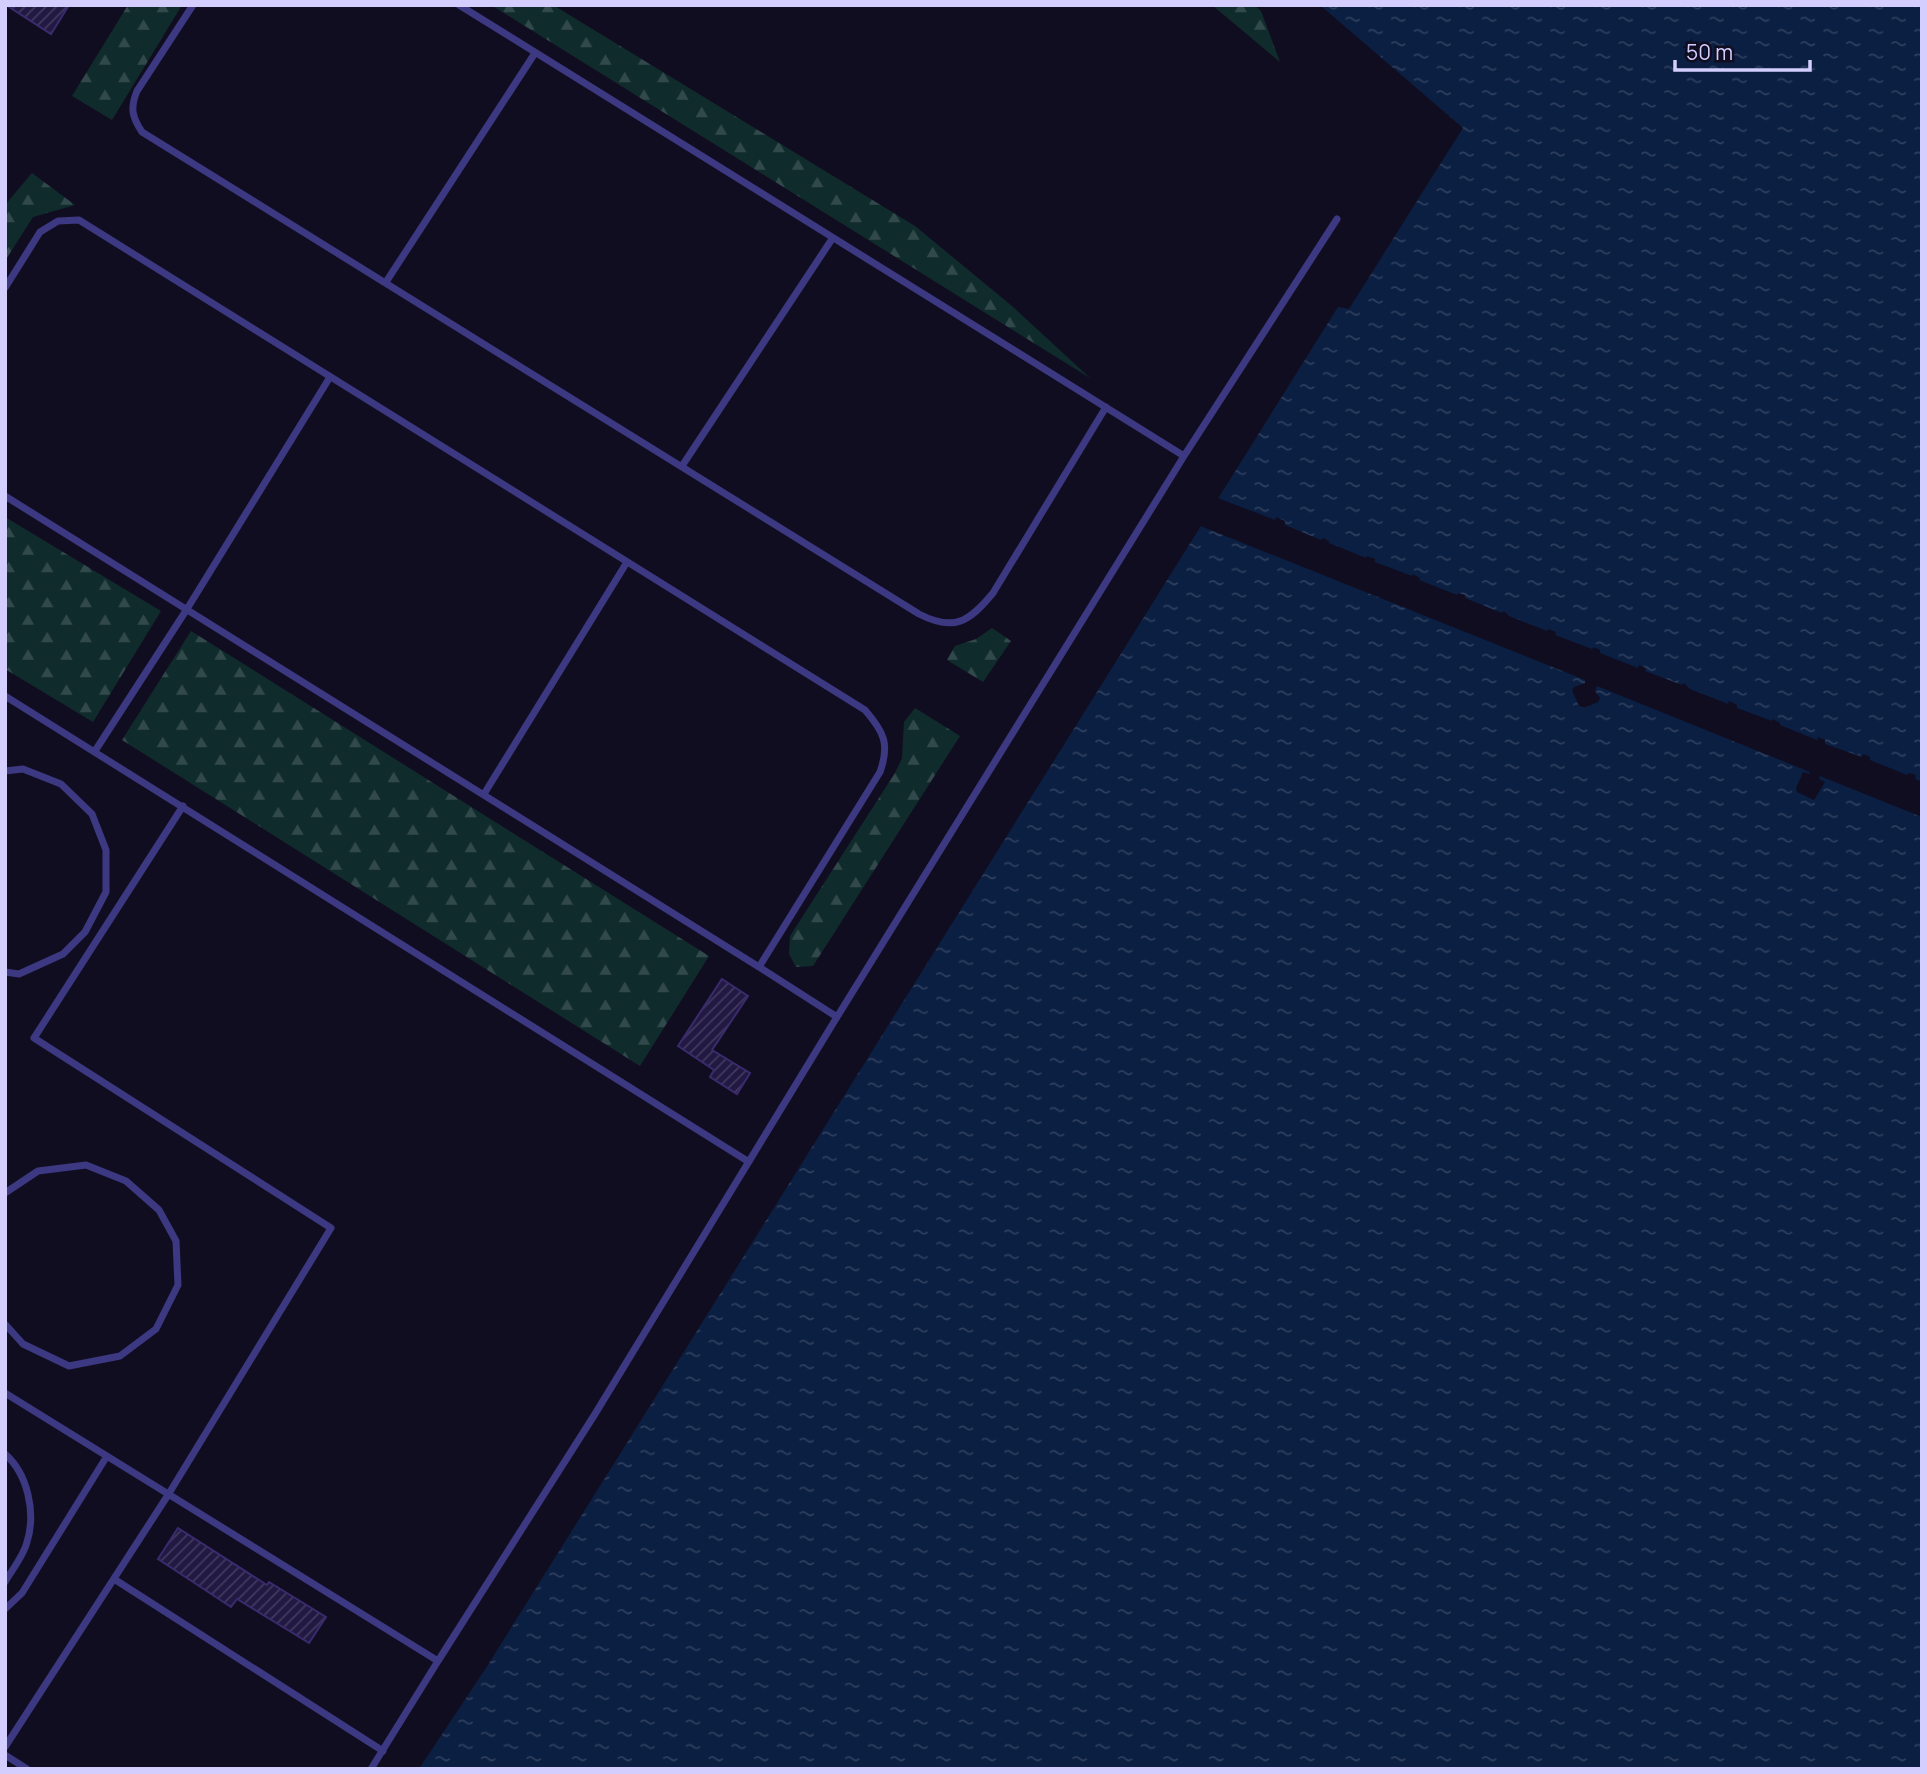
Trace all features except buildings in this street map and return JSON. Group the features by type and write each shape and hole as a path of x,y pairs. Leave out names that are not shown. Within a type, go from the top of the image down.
{"lane":[{"path":"193,5 137,91 131,106 134,120 142,132 935,622 961,623 977,612 993,593 1106,407"},
{"path":"459,5 1184,456"},
{"path":"386,282 535,53"},
{"path":"371,1769 595,1414 1184,456 1337,219"},
{"path":"5,288 40,232 58,220 79,220 865,710 877,724 885,740 886,755 880,772 759,967"},
{"path":"682,466 832,239"},
{"path":"95,751 187,609 330,377"},
{"path":"5,496 837,1017"},
{"path":"484,794 627,562"},
{"path":"5,696 749,1162"},
{"path":"5,771 23,769 61,784 92,814 106,850 106,892 85,932 63,954 19,974 5,972"},
{"path":"5,1747 168,1495 331,1228 34,1038 183,806"},
{"path":"5,1193 38,1171 86,1165 126,1181 159,1210 176,1241 178,1285 156,1329 120,1356 69,1366 23,1344 5,1324"},
{"path":"5,1393 438,1661"},
{"path":"5,1454 14,1462 31,1501 27,1543 5,1582"},
{"path":"5,1609 22,1593 107,1456"},
{"path":"114,1580 383,1751"},
{"path":"5,1755 27,1769"}],"green space":[{"path":"128,5 182,5 112,120 72,96"},
{"path":"491,5 553,5 915,226 1012,306 1090,378"},
{"path":"1212,5 1254,5 1261,11 1280,62"},
{"path":"32,173 75,205 33,217 5,261 5,205"},
{"path":"5,517 161,611 93,722 5,669"},
{"path":"992,628 1011,641 983,682 947,660 955,646 976,639"},
{"path":"191,631 709,956 640,1066 122,740"},
{"path":"915,708 960,736 813,966 796,967 789,954 790,936 895,773 902,758 904,722"}],"water":[{"path":"1320,5 1922,5 1922,1769 419,1769 486,1668 1338,307 1349,309 1463,128"}],"pier":[{"path":"1215,497 1275,520 1276,517 1285,521 1285,525 1321,540 1323,538 1366,558 1375,559 1375,562 1412,574 1420,578 1419,580 1457,595 1465,595 1465,598 1502,613 1504,611 1509,616 1556,632 1555,635 1592,649 1594,647 1600,650 1600,653 1638,668 1639,665 1646,668 1645,671 1682,685 1684,683 1690,689 1728,704 1729,701 1737,705 1737,708 1772,721 1773,719 1780,725 1817,740 1818,737 1825,740 1825,744 1862,757 1863,754 1870,757 1870,760 1907,775 1916,775 1915,779 1922,782 1922,817 1820,776 1819,779 1825,782 1814,800 1797,792 1796,788 1803,772 1810,772 1597,686 1595,691 1600,698 1598,702 1584,708 1579,706 1572,690 1585,683 1585,680 1198,525"}]}
